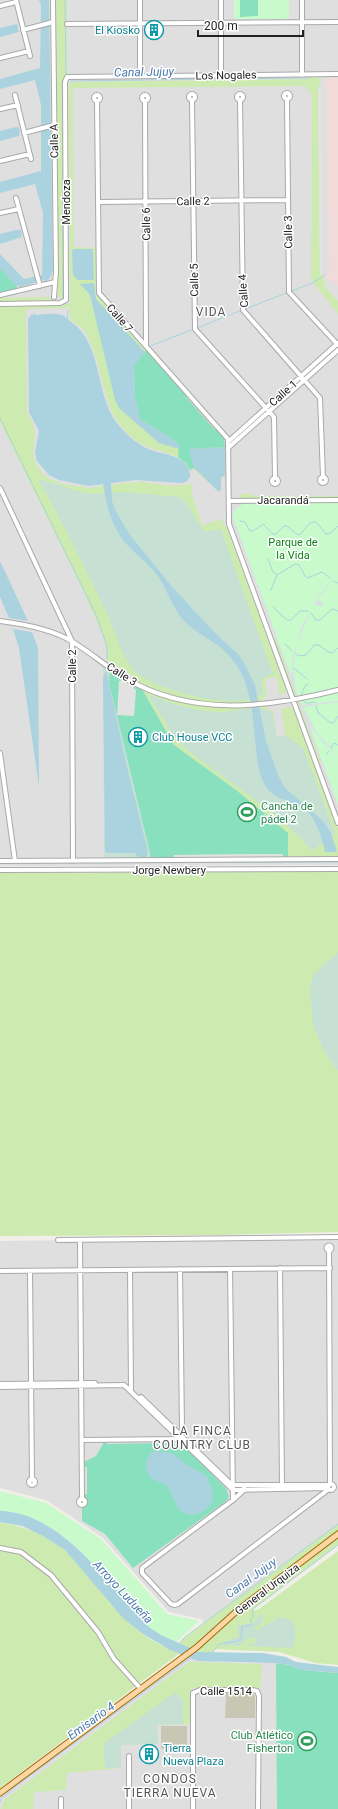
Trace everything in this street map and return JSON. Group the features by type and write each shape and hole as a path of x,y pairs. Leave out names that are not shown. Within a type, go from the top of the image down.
{"main road":[{"name":"General Urquiza","path":"0,1793 197,1646 238,1610 338,1534"}],"street":[{"name":"Calle A","path":"53,0 55,304"},
{"path":"140,0 140,76"},
{"path":"221,0 222,75"},
{"path":"302,0 302,75"},
{"path":"0,6 16,1 30,56"},
{"path":"23,30 53,22"},
{"path":"67,24 338,22"},
{"path":"0,58 29,51"},
{"name":"Los Nogales","path":"66,78 338,74"},
{"name":"Mendoza","path":"55,304 65,302 66,297 66,78"},
{"path":"15,95 31,159"},
{"name":"Calle 4","path":"240,100 243,310 321,400 323,477"},
{"name":"Calle 3","path":"287,100 289,292 338,344"},
{"name":"Calle 7","path":"97,101 99,293 226,436 228,442"},
{"name":"Calle 6","path":"145,101 146,346"},
{"name":"Calle 5","path":"192,101 195,329 268,410 275,420 275,477"},
{"path":"0,110 18,105"},
{"path":"24,133 54,125"},
{"path":"0,161 30,154"},
{"path":"16,198 40,286"},
{"name":"Calle 2","path":"98,202 288,200"},
{"path":"0,213 18,209"},
{"path":"0,295 55,282"},
{"path":"0,304 55,304"},
{"name":"Calle 1","path":"228,448 338,344"},
{"name":"Calle 1","path":"303,378 338,350"},
{"name":"Calle 1","path":"228,442 268,410"},
{"path":"228,442 229,524 338,823"},
{"name":"Calle 2","path":"0,488 72,641 73,860"},
{"name":"Jacarandá","path":"228,501 338,500"},
{"name":"Calle 3","path":"0,621 48,632 72,641 125,678 168,697 212,706 250,706 338,690"},
{"path":"0,753 15,861"},
{"path":"0,861 338,859"},
{"name":"Jorge Newbery","path":"0,870 338,869"},
{"path":"58,1240 338,1236"},
{"path":"80,1240 82,1499"},
{"path":"329,1250 331,1487"},
{"path":"280,1268 282,1488"},
{"path":"0,1271 330,1268"},
{"path":"180,1269 180,1437"},
{"path":"230,1269 233,1500"},
{"path":"130,1270 131,1389"},
{"path":"30,1271 32,1480"},
{"path":"0,1385 124,1383 232,1488 331,1487"},
{"path":"82,1440 180,1437"},
{"path":"244,1488 233,1500 142,1568 142,1573 171,1604 178,1604 331,1487 338,1484"},
{"path":"0,1548 21,1552 52,1575 98,1632 114,1659 140,1688"},
{"name":"Calle 1514","path":"194,1809 193,1695 195,1691 257,1691 259,1696 258,1809"},
{"path":"129,1756 129,1809"},
{"path":"61,1799 61,1809"}],"shaded area":[{"path":"0,0 338,0 338,865 0,866"},
{"path":"326,78 338,78 338,287 331,279 329,280 326,277 326,274 329,274"},
{"path":"318,87 321,87 322,274 320,274"},
{"path":"38,479 88,494 125,492 179,497 187,504 198,523 205,531 221,530 273,674 261,679 263,694 248,700 235,701 205,698 189,695 158,685 145,679 136,672 122,651 110,620 90,578"},
{"path":"338,502 245,503 236,508 232,515 291,677 293,655 296,646 293,667 296,695 231,514 235,507 242,503"},
{"path":"238,544 242,545 276,638 272,638"},
{"path":"338,571 317,601 313,607 319,596"},
{"path":"317,601 322,601 322,606 317,606"},
{"path":"311,609 296,644 302,626"},
{"path":"103,665 106,670 107,669 110,671 109,683 150,853 150,859 104,857"},
{"path":"120,678 136,686 133,688 136,690 134,716 117,715 119,681 121,681"},
{"path":"149,695 191,709 225,712 258,708 272,712 277,737 285,735 303,748 335,833 312,851 300,837 277,816 187,750 171,732"},
{"path":"338,701 303,707 316,732 338,755 324,743 310,726 338,809 299,703 302,705"},
{"path":"283,854 283,857 174,858 174,855"},
{"path":"338,952 338,1071 323,1049 313,1024 310,987 314,974"},
{"path":"338,1237 338,1534 205,1624 201,1619 169,1612 102,1537 46,1500 0,1488 0,1241"},
{"path":"260,1614 263,1615 263,1621 255,1628 255,1631 281,1617 291,1620 295,1633 293,1647 249,1646 247,1644 255,1643 255,1638 246,1640 240,1646 224,1645 224,1642 239,1636 237,1628 238,1625 254,1623"},
{"path":"185,1655 218,1662 276,1663 328,1673 338,1673 338,1809 0,1809 0,1793"},
{"path":"176,1692 183,1701 183,1724 157,1725 158,1744 121,1745 121,1768 105,1768 104,1743"},
{"path":"226,1693 252,1693 255,1696 255,1718 225,1718"},
{"path":"161,1726 187,1726 187,1749 161,1749"}],"green space":[{"path":"56,0 67,0 67,76 64,77 64,297 62,300 58,295"},
{"path":"234,0 289,0 289,19 234,19"},
{"path":"240,0 258,0 258,16 240,17"},
{"path":"309,77 317,77 320,80 321,87 318,87 320,274 322,274 325,283 324,285 338,301 338,314 311,280 312,96 305,86 73,88 74,247 97,248 97,294 186,394 186,397 215,430 225,437 225,476 221,477 221,489 219,492 193,469 190,470 180,459 169,453 150,448 136,441 118,422 107,399 93,348 82,328 70,319 69,306 66,308 26,309 27,413 33,424 35,434 33,454 38,468 48,478 62,484 90,488 143,482 172,486 192,484 192,495 202,525 222,519 224,526 230,530 288,689 285,693 279,694 277,677 265,679 267,696 261,701 262,706 273,711 277,737 285,735 281,708 292,707 295,709 338,828 338,856 288,857 288,833 236,790 174,745 135,677 106,659 107,650 102,634 85,595 0,422 0,306 61,306 67,303 70,305 70,82 309,79"},
{"path":"0,268 17,286 17,291 0,293"},
{"path":"51,297 50,302 0,302 0,298"},
{"path":"146,350 186,394 186,397 215,430 217,428 225,437 225,447 190,449 194,468 190,470 186,463 178,457 179,445 168,436 140,419 135,397 134,365"},
{"path":"239,494 253,494 253,496 338,496 338,498 239,498"},
{"name":"Parque de la Vida","path":"245,503 338,503 338,805 232,515 236,508"},
{"path":"272,638 276,638 296,696 292,693"},
{"path":"110,671 142,689 174,745 236,790 288,833 288,857 283,857 283,854 174,855 174,858 150,859 150,853 109,683"},
{"path":"299,702 321,762 317,762 297,706"},
{"path":"338,871 338,1232 219,1235 0,1236 0,873"},
{"path":"168,1440 180,1442 226,1488 229,1497 225,1502 133,1568 105,1534 82,1521 82,1507 85,1506 87,1502 84,1494 87,1494 87,1467 84,1467 84,1462 96,1456 104,1442 107,1441 107,1444 168,1443"},
{"path":"0,1491 46,1503 101,1539 167,1614 199,1621 176,1642 161,1635 149,1627 84,1554 65,1537 44,1524 23,1515 0,1511"},
{"path":"0,1522 35,1532 59,1545 130,1623 161,1645 180,1653 0,1788"},
{"path":"338,1524 338,1545 253,1609 254,1611 259,1609 338,1551 338,1665 315,1663 279,1652 215,1649 212,1653 199,1652 179,1644 185,1637"},
{"path":"189,1662 262,1664 260,1688 192,1688 190,1696 191,1724 157,1725 158,1744 120,1745 121,1768 67,1773 66,1790 34,1792 33,1809 1,1809 4,1800"},
{"name":"Club Atlético Fisherton","path":"276,1663 289,1665 302,1670 338,1673 338,1809 277,1809"}],"water":[{"path":"39,0 49,0 53,270 51,276 46,282 43,280 20,287 13,283 0,268 0,254 24,279 42,275 43,213 35,184 0,193 0,182 41,171 41,105 35,80 0,89 0,79 40,68 41,6"},
{"path":"17,24 19,32 0,37 0,28"},
{"path":"16,127 20,130 19,136 0,141 0,131"},
{"path":"21,230 22,237 0,244 0,234"},
{"path":"74,249 93,249 94,280 78,280 73,275 72,251"},
{"path":"94,283 96,299 145,352 134,365 135,397 140,419 168,436 179,445 179,449 159,443 119,408 115,400 90,295 80,284"},
{"path":"59,314 81,330 93,354 104,396 109,410 116,422 130,437 143,447 175,457 186,464 190,477 186,482 136,480 111,483 112,501 115,510 130,535 173,588 218,636 238,654 244,663 255,685 266,741 278,775 285,788 324,822 331,833 337,852 325,852 322,839 313,818 303,807 276,796 266,787 258,764 249,694 239,669 227,653 185,622 151,567 123,540 111,518 103,484 89,486 59,480 49,475 37,461 35,452 39,431 29,412 28,319 31,315"},
{"path":"225,447 225,476 221,477 221,489 219,492 194,468 189,450"},
{"path":"0,561 28,621 9,618 0,597"},
{"path":"13,629 32,632 38,648 39,787 19,648"},
{"path":"106,670 127,767 148,852 146,857 138,857 135,853 107,853 105,851 103,679"},
{"path":"155,1451 172,1453 186,1464 207,1476 213,1494 212,1503 208,1508 196,1515 190,1515 182,1512 178,1508 167,1485 152,1479 147,1472 146,1462 150,1453"},
{"name":"Arroyo Ludueña","path":"0,1511 23,1515 44,1524 64,1537 101,1573 149,1627 161,1635 199,1652 263,1653 286,1657 296,1662 338,1667 338,1673 302,1670 289,1665 276,1663 198,1661 170,1650 143,1634 123,1618 65,1550 43,1536 22,1526 0,1522"}],"waterway":[{"path":"65,0 66,74"},
{"name":"Canal Jujuy","path":"224,79 309,78"},
{"name":"Canal Jujuy","path":"71,81 218,79"},
{"path":"63,80 63,299"},
{"path":"292,291 312,283 325,275"},
{"path":"245,309 289,292"},
{"path":"197,328 242,310"},
{"path":"67,319 68,311"},
{"path":"150,346 194,329"},
{"path":"0,418 96,615 107,646 107,659"},
{"path":"240,521 245,522 250,531 253,531 263,524 273,534 276,534 284,526 287,526 298,535 301,534 309,524 314,522 316,522 326,534 331,533 338,526"},
{"path":"268,559 273,572 277,575 295,564 299,565 305,576 308,578 322,572 330,578"},
{"path":"271,590 277,575"},
{"path":"333,581 338,583"},
{"path":"273,607 287,620 291,620 300,611 308,611"},
{"path":"311,613 316,620 320,620 332,609 338,611"},
{"path":"285,644 292,651"},
{"path":"295,653 298,656 306,655 314,645 319,645 328,652 332,653 338,648"},
{"path":"294,668 307,679"},
{"path":"301,695 305,686 308,684"},
{"path":"302,700 306,703 315,702"},
{"path":"316,706 318,713 331,723 334,722 338,716"},
{"path":"331,748 334,743 338,745"},
{"path":"0,863 338,862"},
{"name":"Canal Jujuy","path":"179,1644 185,1637 338,1524"},
{"path":"212,1653 219,1644 241,1639 242,1627 251,1625 253,1609 338,1545"},
{"name":"Emisario 4","path":"0,1802 1,1799 16,1786 190,1658"}],"place":[{"name":"El Kiosko","path":"154,30"},
{"name":"Club House VCC","path":"138,737"},
{"name":"Cancha de pádel 2","path":"247,812"},
{"name":"Club Atlético Fisherton","path":"307,1741"},
{"name":"Tierra Nueva Plaza","path":"149,1754"}],"district":[{"name":"VIDA","path":"211,312"},
{"name":"LA FINCA COUNTRY CLUB","path":"202,1438"},
{"name":"CONDOS TIERRA NUEVA","path":"170,1786"}]}
